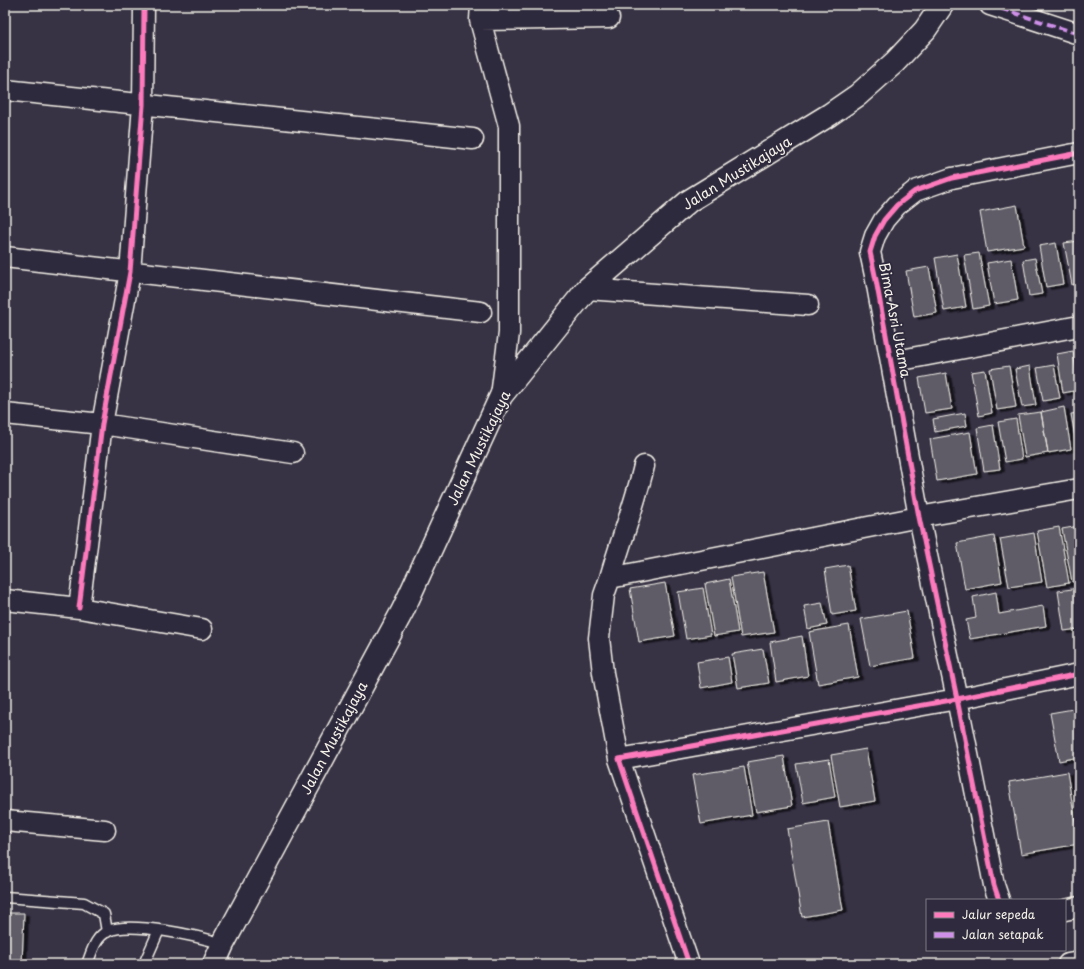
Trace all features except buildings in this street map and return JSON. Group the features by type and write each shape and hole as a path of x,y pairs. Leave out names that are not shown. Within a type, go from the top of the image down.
{"main road":[{"name":"Jalan Mustikajaya","path":"214,964 223,944 402,610 501,396 587,289 689,201 829,115 858,95 895,62 925,30 942,5"}],"street":[{"path":"79,608 102,424 130,272 143,105 144,5"},
{"path":"990,5 1079,34"},
{"path":"501,396 509,333 509,126 480,12 609,18"},
{"path":"5,90 473,139"},
{"name":"Bima Asri Utama","path":"999,899 994,885 919,517 870,252 884,220 898,205 915,191 952,178 1079,154"},
{"path":"5,257 481,312"},
{"path":"587,289 808,306"},
{"path":"891,362 1079,326"},
{"path":"5,414 102,424 293,453"},
{"path":"644,466 637,497 622,536 604,595 599,638 603,673 619,759 689,964"},
{"path":"610,578 919,517 1079,489"},
{"path":"5,600 79,608 202,629"},
{"path":"619,759 957,699 1079,674"},
{"path":"5,821 105,830"},
{"path":"1066,910 1079,907"},
{"path":"1068,964 1079,962"}],"lane":[{"path":"5,897 84,903 104,914 107,932"},
{"path":"87,964 95,942 107,932 121,928 159,930 208,939 223,944"},
{"path":"144,964 159,930"}],"marked path":[{"path":"990,5 1079,34"}],"cycle path":[{"path":"79,608 102,424 130,272 143,105 144,5"},
{"path":"999,899 994,885 919,517 870,252 875,236 884,220 897,205 915,191 952,178 1079,153"},
{"path":"689,964 619,759 957,699 1079,674"}]}
